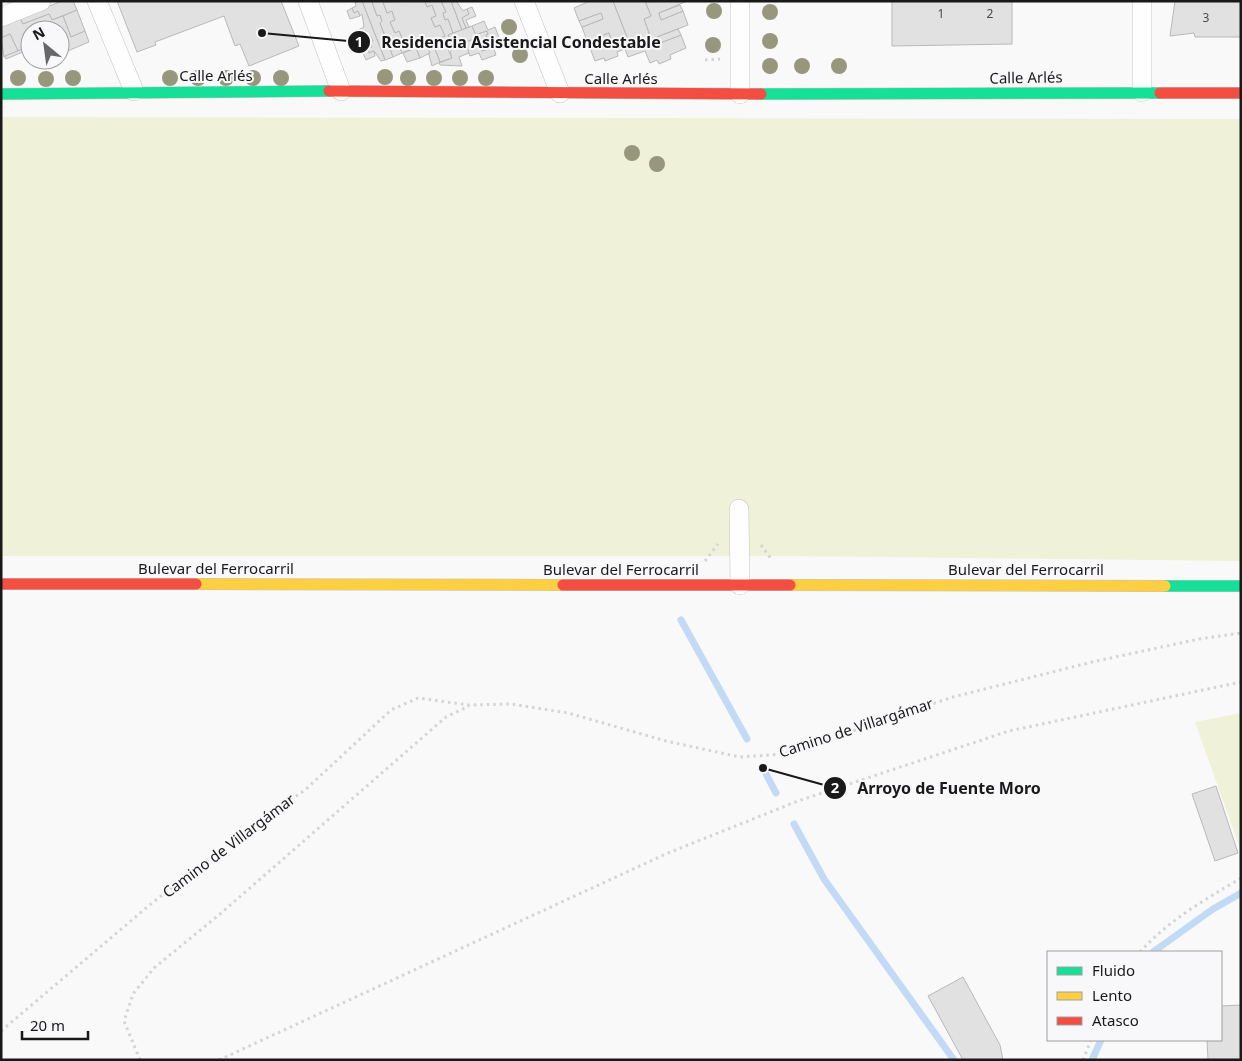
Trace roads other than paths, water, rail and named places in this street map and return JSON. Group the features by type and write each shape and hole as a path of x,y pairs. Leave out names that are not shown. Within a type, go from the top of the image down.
{"street":[{"path":"1,17 41,1"},
{"path":"97,1 134,91"},
{"path":"308,1 341,91"},
{"path":"524,1 560,93"},
{"path":"740,1 740,94"},
{"path":"1142,1 1142,92"},
{"name":"Calle Arlés","path":"1,94 134,91 740,94 1241,93"},
{"path":"739,509 740,585"},
{"name":"Bulevar del Ferrocarril","path":"1,584 1241,586"}],"waterway":[{"path":"681,620 747,739"},
{"path":"763,768 776,793"},
{"path":"794,824 824,879 954,1060"},
{"path":"1154,951 1213,909 1241,893"},
{"path":"1092,1060 1101,1041"}],"place":[{"name":"Residencia Asistencial Condestable","path":"262,33"},
{"name":"Arroyo de Fuente Moro","path":"763,768"}]}
